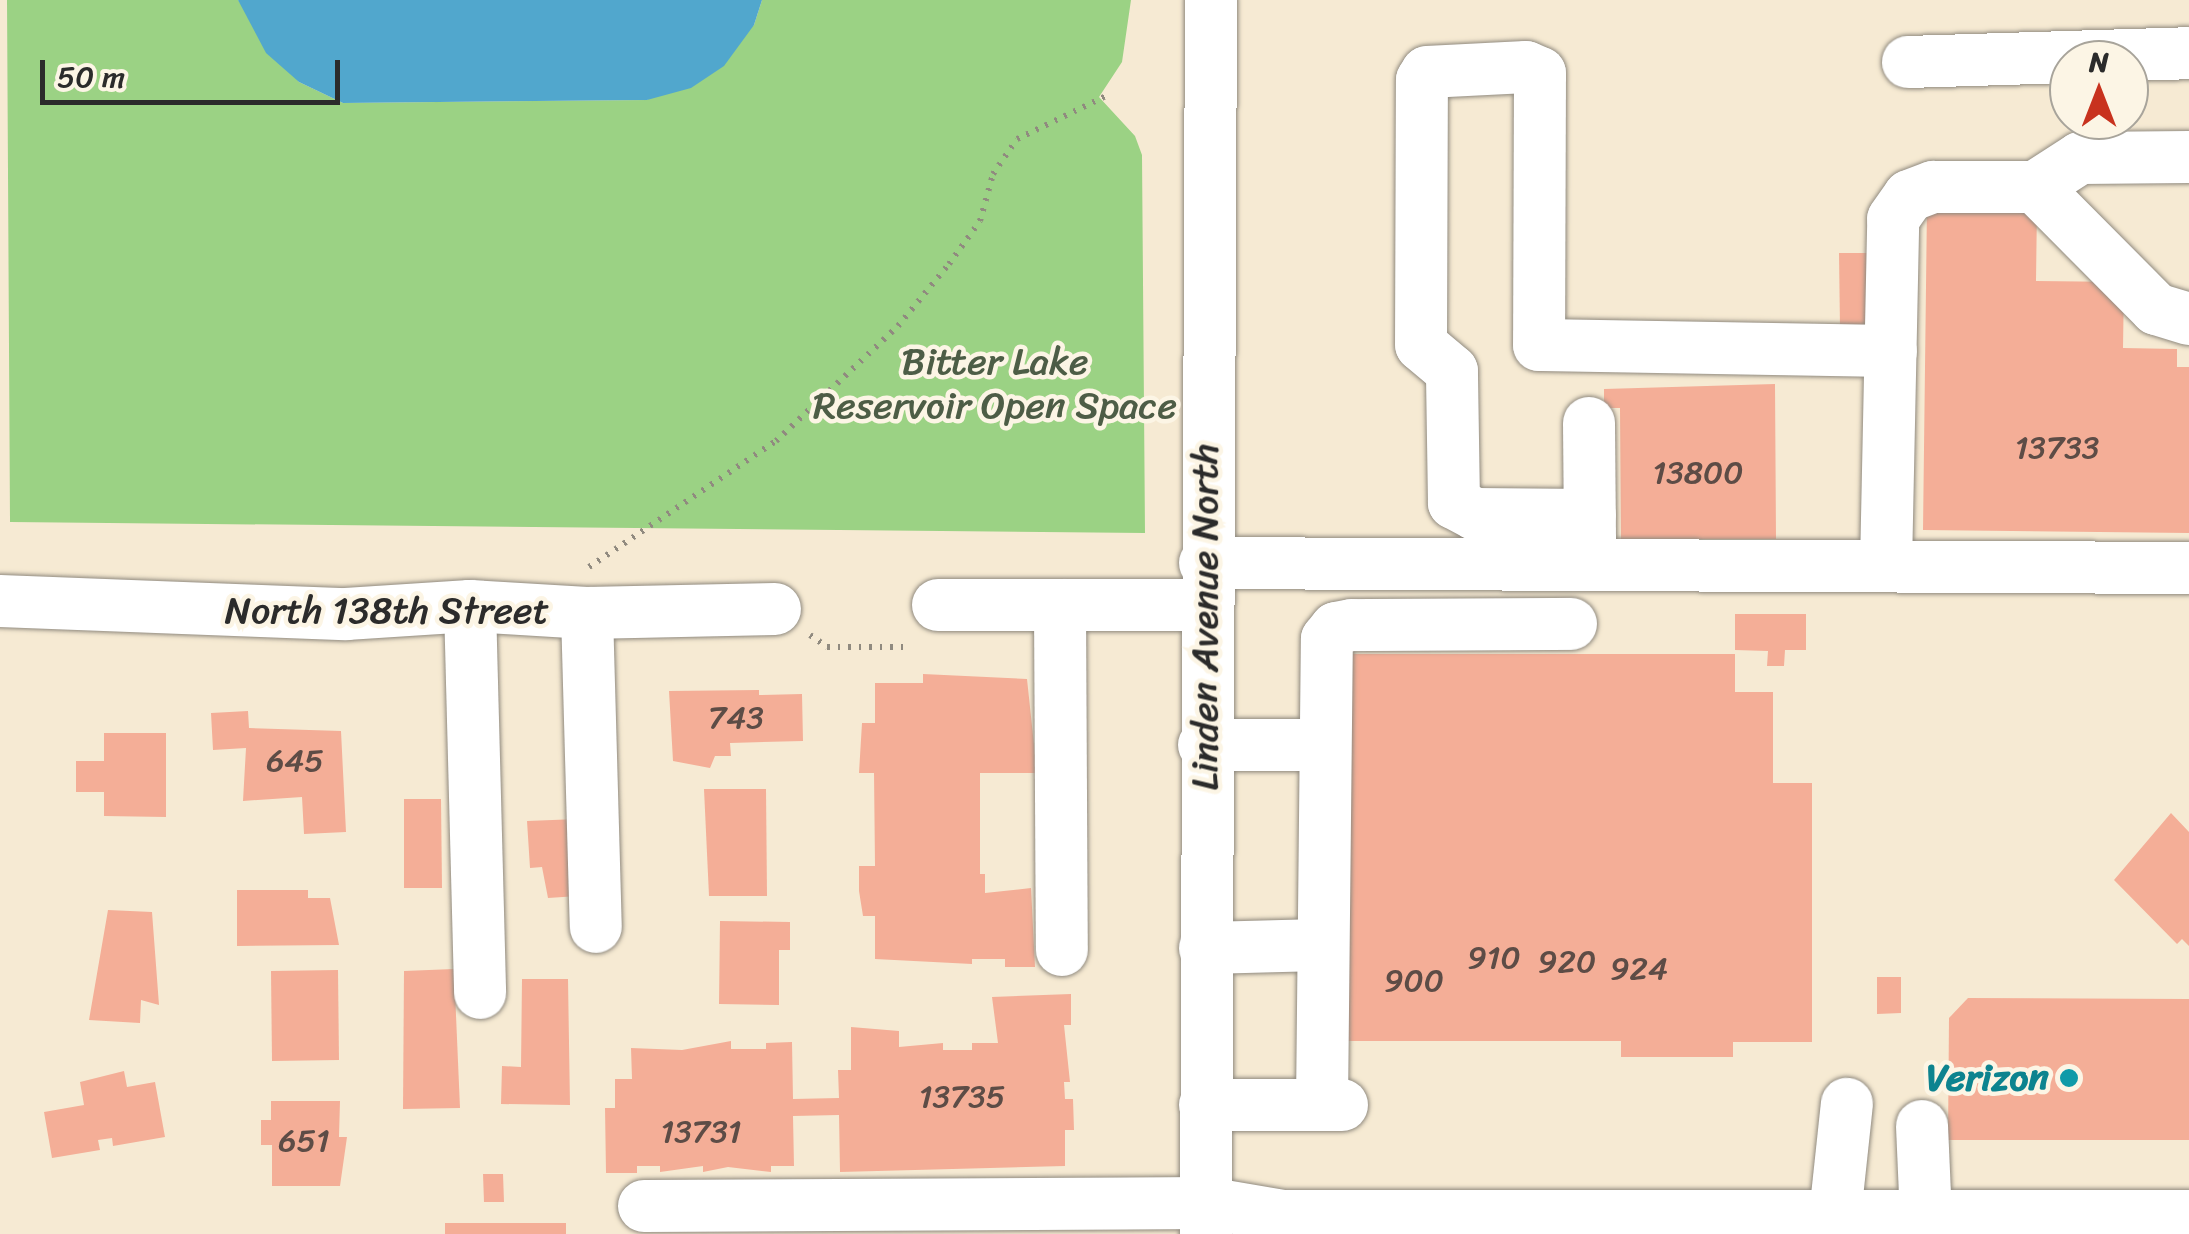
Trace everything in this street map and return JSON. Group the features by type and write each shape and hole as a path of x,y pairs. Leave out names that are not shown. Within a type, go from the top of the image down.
{"street":[{"name":"Linden Avenue North","path":"1206,1218 1204,745 1211,0"},
{"path":"1908,62 2189,53"},
{"path":"1890,351 1539,345 1540,73 1526,67 1428,72 1422,80 1421,345 1452,371 1454,503 1474,514 1590,540 1886,566 2189,568"},
{"path":"1886,566 1893,219 1909,196 1933,188 2034,188 2080,158 2189,156"},
{"path":"2034,188 2156,309 2189,319"},
{"path":"1590,423 1590,540"},
{"path":"938,605 1060,605 1205,584 1590,540"},
{"name":"North 138th Street","path":"0,602 328,614 470,606 563,610 775,609"},
{"path":"1060,605 1062,950"},
{"path":"470,606 480,993"},
{"path":"563,610 596,927"},
{"path":"1205,1105 1332,1105 1322,945 1323,654 1336,628 1571,624"},
{"path":"1204,745 1323,745"},
{"path":"1205,948 1322,945"},
{"path":"1833,1225 1848,1104"},
{"path":"1922,1126 1933,1222"},
{"path":"644,1206 1206,1218 1284,1216 1411,1225 2007,1225 2189,1216"}],"path":[{"path":"563,610 622,542 776,441 898,326 980,221 993,174 1017,139 1106,96"},
{"path":"775,609 827,647 905,647"}],"green space":[{"name":"Bitter Lake Reservoir Open Space","path":"7,0 238,0 299,82 343,103 647,100 754,25 762,0 1131,0 1122,62 1099,97 1135,136 1142,155 1145,533 10,522"}],"water":[{"path":"238,0 762,0 754,25 724,66 691,88 647,100 343,103 299,82 266,53"}],"building":[{"path":"1927,205 2037,206 2036,281 2124,282 2123,348 2177,349 2177,367 2189,367 2189,533 1923,530"},
{"path":"1839,253 1876,253 1876,328 1840,328"},
{"path":"1775,384 1776,539 1621,539 1620,408 1604,408 1604,389"},
{"path":"1735,614 1806,614 1806,650 1785,650 1784,666 1767,666 1768,651 1735,650"},
{"path":"1347,654 1735,654 1735,692 1773,692 1773,783 1812,783 1812,1042 1733,1042 1733,1057 1621,1057 1621,1041 1347,1041"},
{"path":"923,674 1027,679 1037,773 980,773 980,874 985,874 985,893 1031,888 1035,967 1005,967 1005,959 972,959 972,964 875,959 875,916 863,916 859,891 859,866 875,866 874,773 859,773 862,723 875,723 875,683 923,683"},
{"path":"759,690 759,695 802,694 803,741 730,743 731,756 715,756 710,768 673,761 669,691"},
{"path":"248,711 249,728 341,731 346,832 304,834 302,797 243,801 246,748 213,750 211,713"},
{"path":"104,733 166,733 166,817 104,816 104,792 76,792 76,761 104,761"},
{"path":"704,789 766,789 767,896 709,896"},
{"path":"404,799 441,799 442,888 404,888"},
{"path":"2171,813 2189,832 2189,946 2182,939 2177,944 2114,880"},
{"path":"578,819 578,896 548,898 542,867 530,868 527,821"},
{"path":"237,890 308,890 308,898 330,898 339,945 237,946"},
{"path":"108,910 152,912 159,1005 141,1000 140,1023 89,1020"},
{"path":"720,921 790,922 790,950 779,950 779,1005 719,1004"},
{"path":"454,969 460,1108 403,1109 404,971"},
{"path":"338,970 339,1060 272,1061 271,971"},
{"path":"1877,977 1901,977 1901,1013 1877,1014"},
{"path":"522,979 568,979 570,1105 501,1104 502,1066 521,1067"},
{"path":"1071,994 1071,1025 1064,1025 1070,1082 1064,1082 1065,1099 1073,1099 1074,1130 1065,1130 1065,1166 840,1172 839,1115 793,1116 794,1166 771,1166 771,1172 728,1167 703,1172 703,1166 660,1172 660,1166 637,1166 637,1173 606,1173 605,1108 615,1108 615,1079 632,1079 631,1048 682,1050 731,1041 731,1049 766,1049 766,1043 792,1042 793,1099 839,1098 838,1070 851,1070 851,1027 899,1031 899,1047 943,1043 943,1050 972,1050 972,1043 998,1043 992,997"},
{"name":"Verizon","path":"1968,998 2189,999 2189,1140 1948,1140 1949,1018"},
{"path":"124,1071 127,1087 155,1082 165,1137 113,1146 112,1138 98,1140 100,1150 52,1158 44,1112 84,1105 80,1082"},
{"path":"271,1101 340,1101 339,1137 347,1137 340,1186 272,1186 272,1145 261,1145 261,1120 271,1120"},
{"path":"483,1174 503,1174 504,1202 484,1202"},
{"path":"445,1223 566,1223 566,1234 445,1234"}],"place":[{"name":"Verizon","path":"2069,1078"}]}
